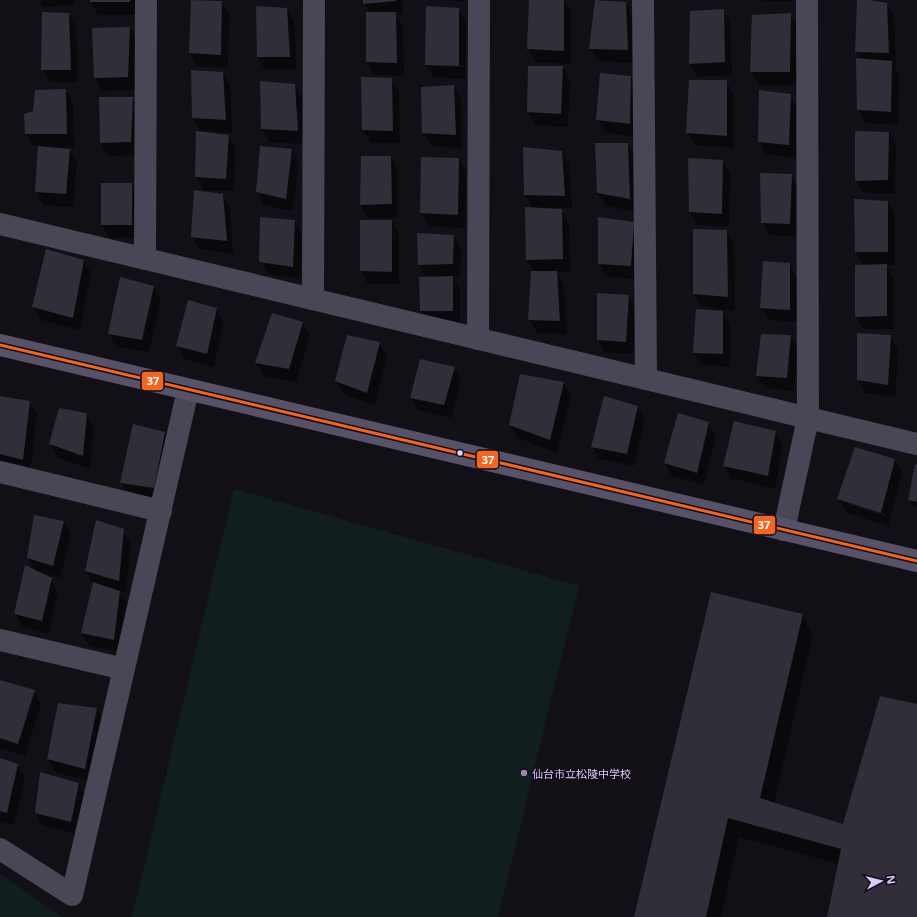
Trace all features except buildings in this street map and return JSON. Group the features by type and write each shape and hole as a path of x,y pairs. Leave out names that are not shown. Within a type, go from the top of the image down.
{"street":[{"path":"145,259 146,0"},
{"path":"313,300 314,0"},
{"path":"478,339 479,0"},
{"path":"643,0 646,379"},
{"path":"784,530 808,418 807,0"},
{"path":"0,224 917,444"},
{"path":"0,346 917,561"},
{"path":"0,849 72,895 188,390"},
{"path":"0,472 160,511"},
{"path":"0,640 124,669"}],"shaded area":[{"path":"234,489 579,586 498,917 132,917"},
{"path":"0,874 62,917 0,917"}],"transit line":[{"name":"37","path":"0,345 917,561"}],"place":[{"name":"仙台市立松陵中学校","path":"524,773"}]}
